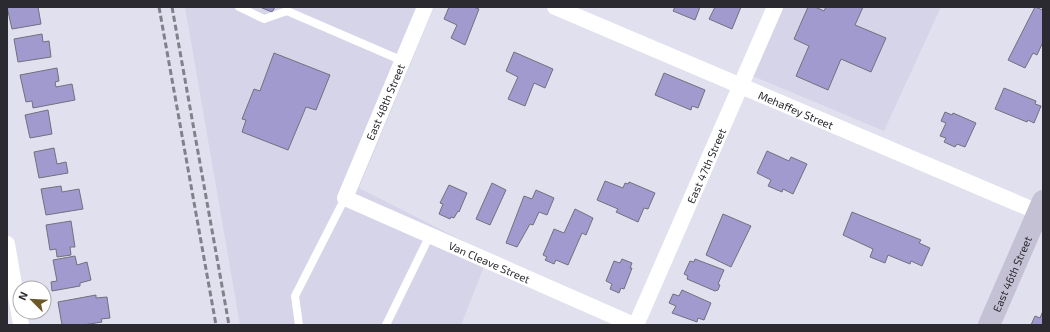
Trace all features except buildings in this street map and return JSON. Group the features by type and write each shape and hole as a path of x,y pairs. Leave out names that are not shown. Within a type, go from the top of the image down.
{"street":[{"name":"East 48th Street","path":"345,198 425,7"},
{"name":"Mehaffey Street","path":"555,7 741,85 1040,207"},
{"name":"East 47th Street","path":"635,325 775,7"},
{"name":"Van Cleave Street","path":"345,198 635,325"},
{"name":"East 46th Street","path":"989,325 1040,207"},
{"path":"7,244 21,325"}],"lane":[{"path":"239,7 264,19 287,11 403,60"},
{"path":"299,325 295,296 345,198"},
{"path":"386,325 430,235"}],"shaded area":[{"path":"185,7 434,7 359,188 489,254 461,325 240,325"},
{"path":"780,7 941,7 884,131 750,75"}],"railway":[{"path":"159,7 216,325"},
{"path":"172,7 229,325"}]}
